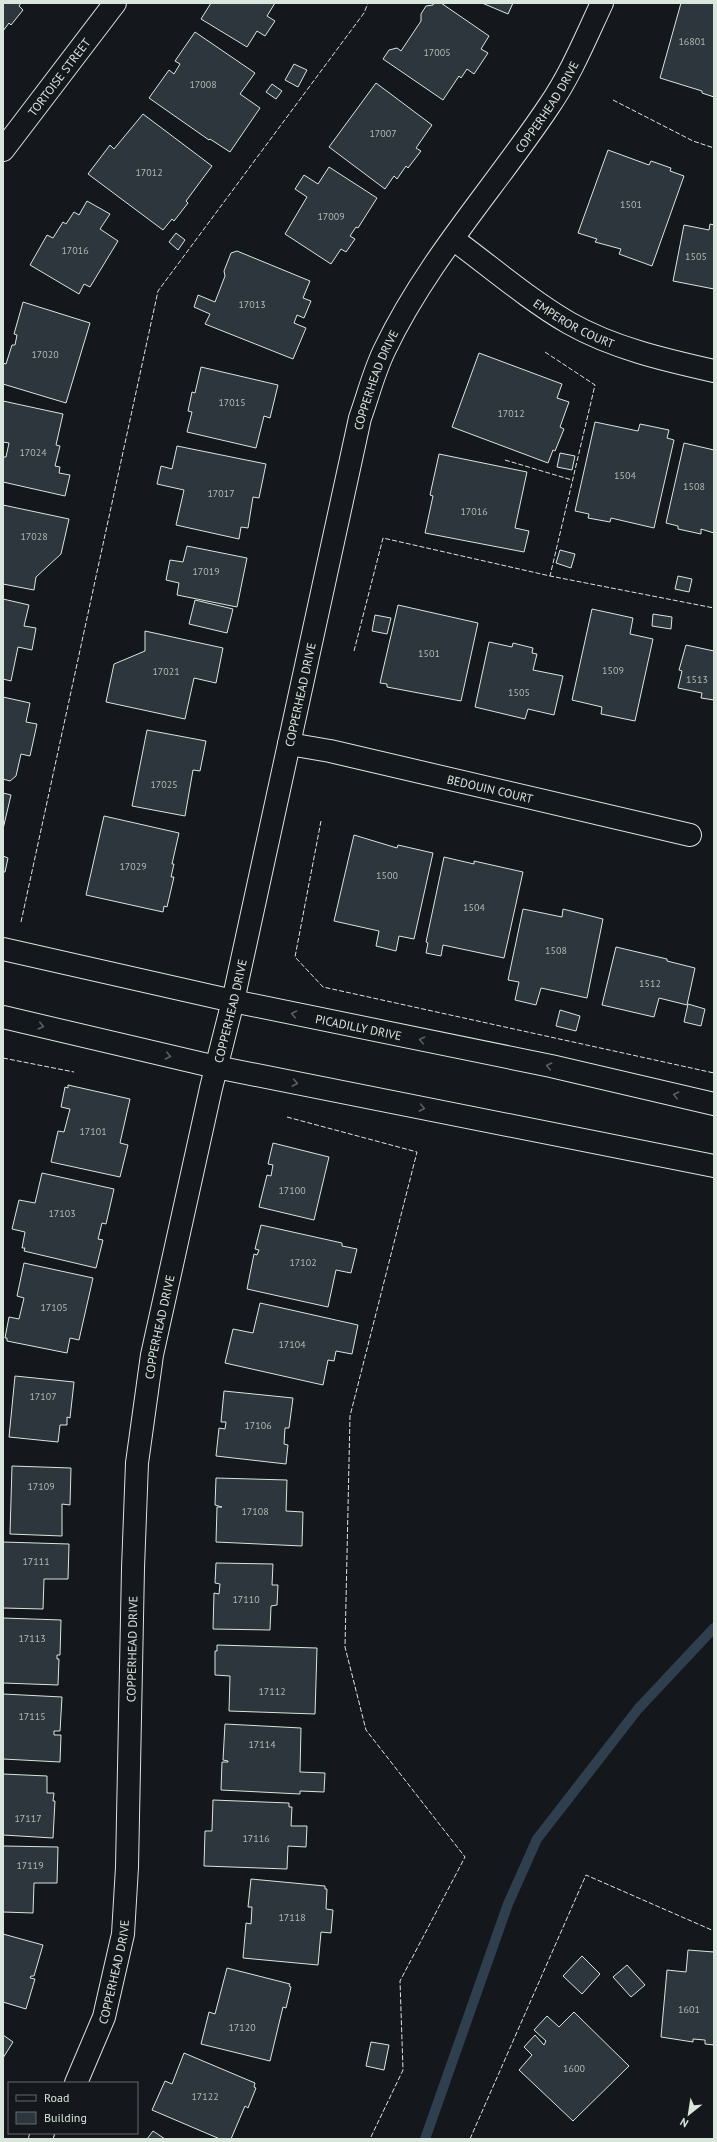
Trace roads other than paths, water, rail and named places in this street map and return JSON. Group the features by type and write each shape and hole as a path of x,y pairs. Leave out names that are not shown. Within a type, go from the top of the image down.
{"street":[{"name":"TORTOISE STREET","path":"3,150 116,3"},
{"name":"COPPERHEAD DRIVE","path":"76,2082 104,2017 123,1934 127,1866 133,1568 138,1464 152,1355 216,1067 233,1001 360,418 384,350 414,296 453,239 550,105 580,49 602,3"},
{"name":"EMPEROR COURT","path":"453,239 531,298 570,323 609,342 659,358 714,371"},
{"name":"BEDOUIN COURT","path":"290,744 330,751 690,835"},
{"name":"PICADILLY DRIVE","path":"3,949 233,1001 551,1066 714,1104"},
{"path":"3,1017 216,1067 714,1166"}],"waterway":[{"path":"425,2139 508,1904 537,1839 638,1709 714,1628"}]}
